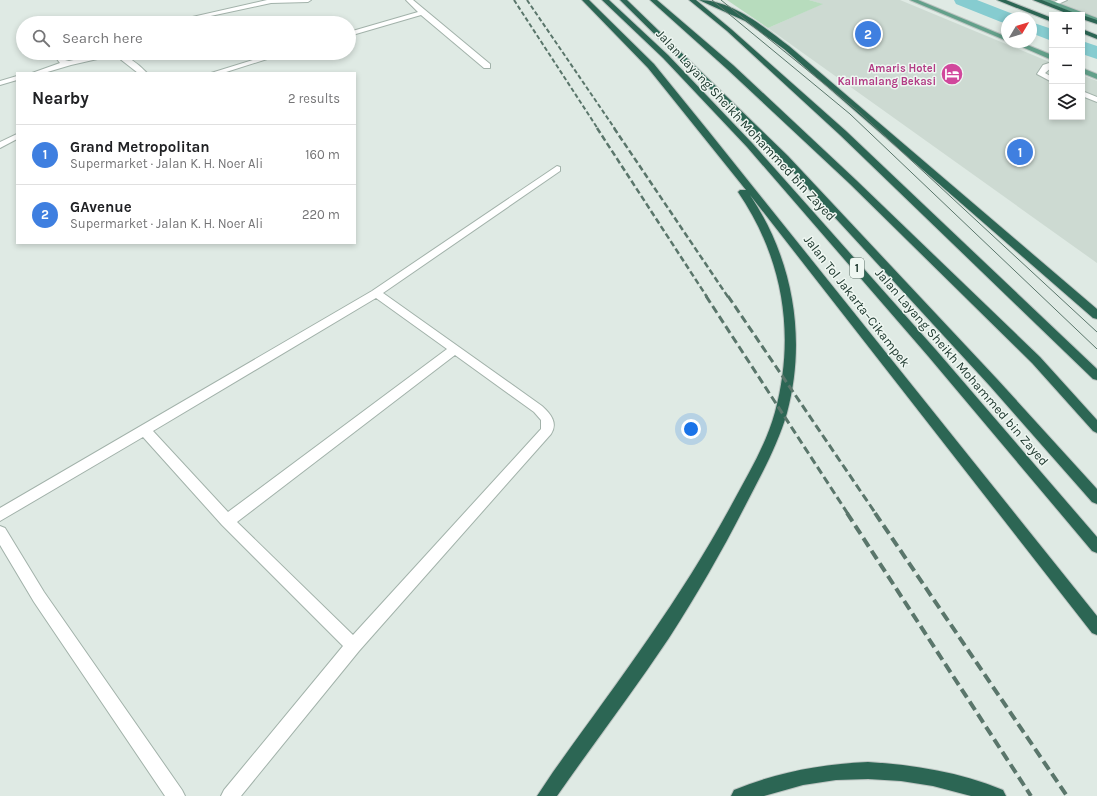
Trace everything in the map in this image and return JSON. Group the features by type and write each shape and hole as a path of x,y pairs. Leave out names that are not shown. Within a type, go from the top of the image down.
{"highway":[{"name":"Jalan Tol Jakarta–Cikampek","path":"585,0 651,66 1097,628"},
{"name":"Jalan Layang Sheikh Mohammed bin Zayed","path":"605,0 633,25 765,163 996,425 1097,547"},
{"name":"Jalan Layang Sheikh Mohammed bin Zayed","path":"623,0 785,158 994,382 1097,498"},
{"path":"653,0 730,67 853,182 1036,360 1097,428"},
{"path":"692,0 729,30 843,133 1097,376"},
{"path":"702,0 737,12 774,37 1097,315"},
{"path":"1000,0 1049,19"},
{"path":"1036,0 1069,12"},
{"path":"1085,18 1097,21"},
{"path":"1085,32 1097,37"},
{"path":"546,796 650,652 695,585 758,468 774,432 784,399 789,369 789,324 787,297 781,270 764,225 707,135"},
{"path":"740,796 772,783 800,777 855,769 910,773 957,783 997,796"}],"main road":[{"path":"913,0 1001,37"},
{"path":"1044,0 1097,21"},
{"path":"1028,48 1049,57"},
{"path":"1085,71 1097,77"}],"street":[{"path":"201,16 271,1 308,0"},
{"path":"409,0 422,13 487,66"},
{"path":"1054,4 1064,0"},
{"path":"356,32 422,13"},
{"path":"61,60 63,62 69,63"},
{"path":"39,72 83,60"},
{"path":"126,60 143,72"},
{"path":"218,72 259,60"},
{"path":"1049,66 1041,74 1049,78"},
{"path":"0,83 16,78"},
{"path":"1085,95 1097,100"},
{"path":"0,145 16,137"},
{"path":"0,515 376,292 557,169"},
{"path":"230,796 352,646 547,431 549,424 546,417 538,409 454,350 376,292"},
{"path":"227,521 454,350"},
{"path":"144,429 227,521 352,646"},
{"path":"0,532 39,597 176,796"}],"shaded area":[{"path":"809,0 900,0 1001,42 1001,48 1016,48 1049,62 1049,120 1085,120 1085,76 1097,81 1097,263 768,28 822,4"},
{"path":"1044,0 1097,0 1097,20 1085,15 1085,12 1076,12"}],"green space":[{"path":"727,0 809,0 823,4 768,28"}],"waterway":[{"path":"962,0 1001,16"},
{"path":"1037,30 1049,35"},
{"path":"1084,48 1097,53"}],"tram line":[{"path":"712,0 850,114 1097,349"},
{"path":"721,0 859,112 1097,332"}],"railway":[{"path":"514,0 598,129"},
{"path":"527,0 615,129"},
{"path":"597,128 707,297"},
{"path":"614,128 728,297"},
{"path":"706,296 848,514"},
{"path":"728,296 876,514"},
{"path":"847,513 1031,796"},
{"path":"875,513 1067,796"}],"place":[{"name":"GAvenue","path":"868,34"},
{"name":"Amaris Hotel Kalimalang Bekasi","path":"952,74"},
{"name":"Grand Metropolitan","path":"1020,152"}]}
